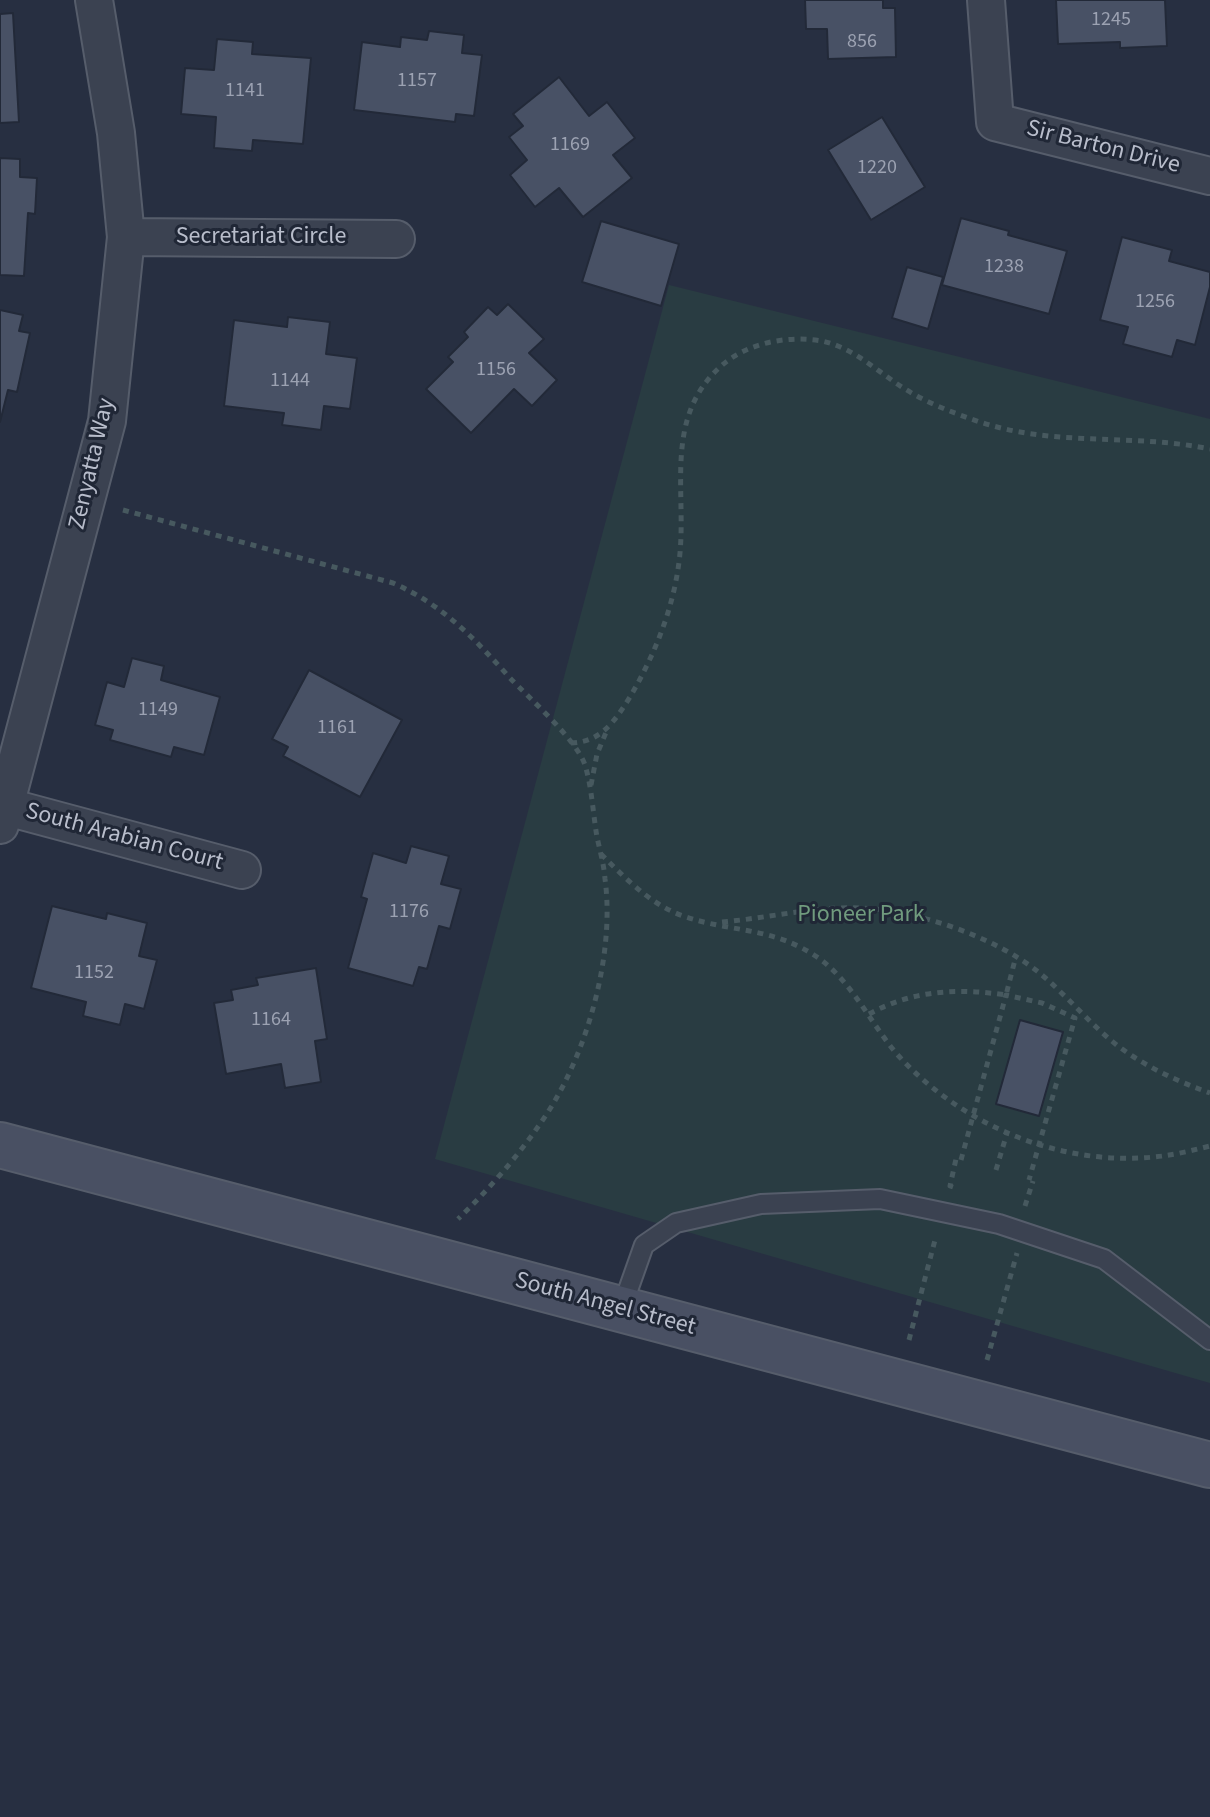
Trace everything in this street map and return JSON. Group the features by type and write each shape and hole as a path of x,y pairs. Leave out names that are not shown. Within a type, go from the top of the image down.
{"street":[{"name":"Zenyatta Way","path":"2,812 107,421 126,237 116,133 94,0"},
{"name":"Sir Barton Drive","path":"986,0 995,122 1210,176"},
{"name":"Secretariat Circle","path":"126,237 396,239"},
{"name":"South Arabian Court","path":"2,812 242,870"},
{"name":"South Angel Street","path":"0,1145 1210,1465"}],"lane":[{"path":"621,1310 644,1245 676,1223 761,1204 880,1199 999,1224 1104,1259 1210,1340"}],"path":[{"path":"591,798 591,775 597,754 608,729 644,673 674,592 681,547 681,440 687,416 697,393 720,367 742,352 767,343 795,339 823,342 845,349 942,409 986,424 1049,438 1153,441 1210,449"},
{"path":"123,510 393,583 423,596 488,654 571,743 585,764 606,881 606,933 587,1026 550,1110 494,1183 458,1219"},
{"path":"571,743 595,738 608,729"},
{"path":"600,854 654,902 681,915 710,924 763,932 788,941 821,960 846,983 890,1046 913,1072 974,1116 1007,1133 1067,1151 1109,1157 1161,1157 1210,1146"},
{"path":"710,924 821,909 863,908 912,916 956,929 1016,956 1042,975 1118,1046 1178,1082 1210,1093"},
{"path":"963,1189 950,1186 974,1116 1016,956"},
{"path":"869,1014 896,1001 928,992 978,991 1042,1003 1075,1018 1039,1144 1026,1206 1013,1202"},
{"path":"996,1170 1007,1133"},
{"path":"909,1340 937,1232 950,1236"},
{"path":"987,1360 1017,1253 1003,1249"}],"green space":[{"name":"Pioneer Park","path":"669,285 1210,419 1210,1383 435,1159"}],"building":[{"path":"805,0 883,0 883,8 895,8 896,57 828,59 827,29 806,29"},
{"path":"1056,0 1165,0 1167,46 1120,48 1120,42 1058,44"},
{"path":"13,13 19,122 0,123 0,14"},
{"path":"429,31 464,35 462,53 482,55 474,116 456,114 455,122 354,110 362,42 400,47 401,37 427,40"},
{"path":"217,39 253,42 252,54 311,58 303,144 253,140 252,151 214,148 216,117 181,114 185,68 214,70"},
{"path":"559,77 589,116 607,102 635,138 613,155 632,178 583,217 559,188 535,207 510,175 527,160 509,137 523,126 513,114"},
{"path":"882,117 925,187 871,220 828,150"},
{"path":"0,158 20,159 20,177 37,178 35,214 28,213 24,276 0,275"},
{"path":"961,218 1067,251 1049,314 942,285"},
{"path":"601,221 679,244 661,306 582,282"},
{"path":"1122,237 1172,250 1169,261 1210,272 1210,287 1195,345 1177,340 1172,357 1123,344 1128,327 1100,320"},
{"path":"907,267 943,277 928,329 892,318"},
{"path":"508,304 544,339 529,353 557,380 532,406 514,389 471,433 426,389 453,362 448,357 468,337 464,332 488,307 497,315"},
{"path":"0,310 23,315 19,331 30,333 17,392 8,390 0,422"},
{"path":"288,317 330,322 326,354 357,358 350,409 324,406 321,430 282,425 284,413 224,406 234,320 287,327"},
{"path":"132,658 164,666 161,680 220,697 204,755 174,747 171,757 110,740 113,730 95,725 107,682 124,687"},
{"path":"309,670 402,720 360,797 283,756 288,747 272,739"},
{"path":"411,846 449,856 441,884 461,889 450,929 439,926 427,969 419,967 413,986 348,968 367,899 361,897 373,853 406,863"},
{"path":"52,906 106,919 107,913 147,923 139,956 157,960 144,1009 125,1004 120,1025 83,1016 86,1002 31,988"},
{"path":"316,968 327,1039 315,1041 321,1082 285,1088 281,1064 226,1074 214,1003 233,1000 231,990 258,985 256,978"},
{"path":"1020,1020 1063,1032 1039,1116 996,1104"}]}
